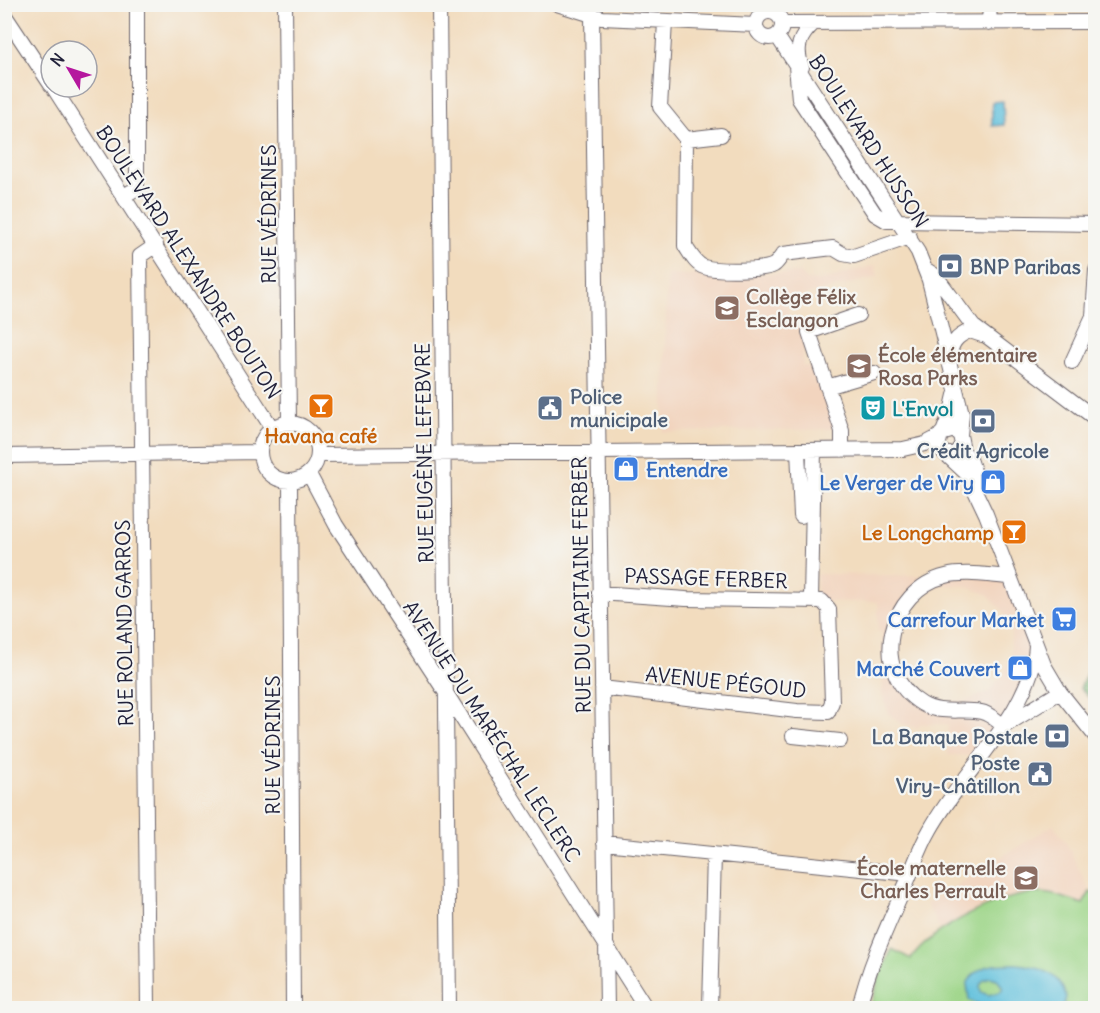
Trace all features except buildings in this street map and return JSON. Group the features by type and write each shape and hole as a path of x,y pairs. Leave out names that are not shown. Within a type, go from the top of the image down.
{"street":[{"path":"124,196 137,188 136,4"},
{"name":"RUE VÉDRINES","path":"285,4 289,423"},
{"name":"RUE EUGÈNE LEFEBVRE","path":"439,4 449,1008"},
{"path":"557,4 665,21 756,26 764,37 780,30 814,23 1095,22"},
{"path":"576,4 591,10"},
{"path":"990,4 990,23"},
{"name":"BOULEVARD HUSSON","path":"756,26 766,8 777,14 780,30 796,65 900,221 925,269"},
{"name":"RUE DU CAPITAINE FERBER","path":"591,10 607,1008"},
{"name":"BOULEVARD ALEXANDRE BOUTON","path":"5,16 39,67"},
{"path":"665,21 660,107 686,139 685,246 702,266 766,268 776,264 783,254 833,248 843,254 854,256 910,237"},
{"path":"807,81 797,51 802,36 814,23"},
{"path":"796,65 799,99 875,214 887,221 1095,224"},
{"name":"BOULEVARD ALEXANDRE BOUTON","path":"61,99 272,429"},
{"path":"686,139 721,135"},
{"name":"RUE ROLAND GARROS","path":"148,1008 140,256 156,245"},
{"path":"318,455 903,449 955,454 960,442 962,414 925,269"},
{"path":"925,269 936,276 967,321 1095,419"},
{"path":"1072,362 1093,316 1095,270"},
{"path":"842,450 842,431 809,332 858,315"},
{"path":"950,363 950,352 957,338 970,331 984,335"},
{"path":"826,387 874,373"},
{"path":"956,387 953,406 937,444 967,474 986,514 1036,645 1060,692 1095,737"},
{"path":"1080,408 1095,406"},
{"path":"289,423 304,427 310,432 315,439 318,455 309,474 290,482 280,480 266,470 260,452 263,439 272,429 289,423"},
{"path":"903,449 926,444 941,434 954,430 974,468 986,514"},
{"path":"798,450 801,516"},
{"path":"811,600 814,450"},
{"path":"4,456 260,452"},
{"name":"AVENUE DU MARÉCHAL LECLERC","path":"309,474 336,525 446,693 646,1008"},
{"name":"RUE VÉDRINES","path":"290,482 293,1008"},
{"path":"1004,726 983,712 945,710 922,704 897,679 892,667 890,637 898,611 931,582 954,575 1010,577"},
{"name":"PASSAGE FERBER","path":"599,593 686,599 811,600"},
{"name":"AVENUE PÉGOUD","path":"602,688 828,712 832,702 829,609 822,601 811,600"},
{"path":"859,1008 868,975 930,830 947,803 1004,726 1030,677 1035,663 1036,645"},
{"path":"1004,726 1060,692"},
{"path":"793,736 840,741"},
{"path":"604,843 910,874"},
{"path":"710,1008 714,854"}],"shaded area":[{"path":"875,265 878,277 786,300 790,316 804,331 803,366 812,366 836,429 663,432 667,275 800,273 807,280 819,281"},
{"name":"Marché Couvert","path":"817,574 1010,577 1035,663 980,756 948,755 948,724 919,724 919,728 913,727 900,723 889,714 881,690 883,689 882,632 878,631 878,602 816,601","holes":["941,585 965,586 987,594 1003,611 1011,632 1011,653 1004,674 988,692 966,701 946,702 923,692 906,677 896,656 896,634 905,611 922,595"]},
{"name":"École maternelle Charles Perrault","path":"1053,825 1066,842 1090,892 1084,904 1058,896 1014,898 941,930 926,904"}],"green space":[{"path":"1087,643 1095,643 1095,704 1080,688 1091,664"},
{"path":"1090,892 1095,894 1095,1008 870,1008 880,975 892,949 911,959 935,935 952,924 1008,898 1042,893 1083,904"}],"water":[{"path":"1003,101 1004,125 992,126 992,102"},
{"path":"1017,964 1040,969 1054,977 1066,997 1063,1008 986,1008 969,1000 967,984 976,972 988,966","holes":["990,977 997,979 1003,988 1000,992 988,995 981,992 980,986 983,980"]}],"place":[{"name":"BNP Paribas","path":"950,266"},
{"name":"Collège Félix Esclangon","path":"727,308"},
{"name":"École élémentaire Rosa Parks","path":"859,366"},
{"name":"Havana café","path":"321,406"},
{"name":"Police municipale","path":"550,408"},
{"name":"L'Envol","path":"873,408"},
{"name":"Crédit Agricole","path":"983,421"},
{"name":"Entendre","path":"626,469"},
{"name":"Le Verger de Viry","path":"993,482"},
{"name":"Le Longchamp","path":"1014,532"},
{"name":"Carrefour Market","path":"1064,619"},
{"name":"Marché Couvert","path":"1020,668"},
{"name":"La Banque Postale","path":"1057,736"},
{"name":"Poste Viry-Châtillon","path":"1040,774"},
{"name":"École maternelle Charles Perrault","path":"1026,878"}]}
